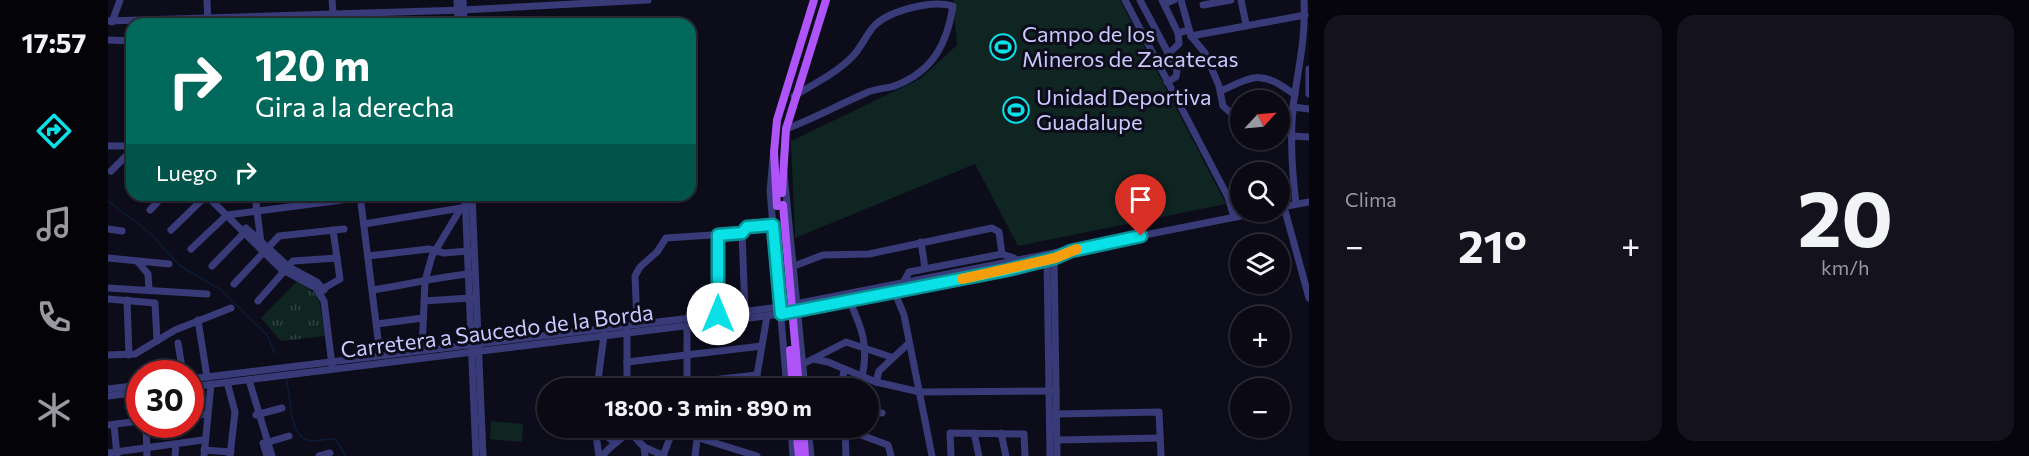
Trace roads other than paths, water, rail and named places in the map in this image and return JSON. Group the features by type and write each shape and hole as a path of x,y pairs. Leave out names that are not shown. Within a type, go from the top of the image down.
{"main road":[{"path":"798,378 774,152 780,109 814,0"},
{"path":"792,378 782,308 780,205 786,129 794,96 826,0"},
{"path":"797,438 799,456"},
{"path":"803,438 805,456"}],"street":[{"path":"120,0 110,22 126,22"},
{"path":"207,0 208,18"},
{"path":"332,0 333,18"},
{"path":"457,0 462,18"},
{"path":"459,18 463,0"},
{"path":"285,18 333,13 460,10 648,0"},
{"path":"1125,0 1230,204"},
{"path":"1140,0 1177,74 1167,82"},
{"path":"1168,54 1179,44 1178,33 1163,2 1174,0"},
{"path":"1181,0 1190,33 1205,53 1221,91 1222,106 1230,112"},
{"path":"1203,5 1231,0"},
{"path":"1241,0 1246,24"},
{"path":"1296,204 1292,136 1293,109 1307,30 1304,0"},
{"path":"786,129 826,114 872,90 895,86 922,73 948,34 953,6 941,3 892,15 875,25 853,57 827,77 794,96"},
{"path":"1178,33 1305,15"},
{"path":"108,40 126,41"},
{"path":"1309,69 1309,94"},
{"path":"1221,91 1256,76 1274,80 1295,95"},
{"path":"1298,76 1308,82"},
{"path":"1290,110 1309,109"},
{"path":"1292,136 1309,137"},
{"path":"108,146 126,148"},
{"path":"774,152 770,180 786,378"},
{"path":"111,171 126,155"},
{"path":"783,171 787,181 796,308 804,378"},
{"path":"1290,192 1294,191"},
{"path":"150,210 158,201"},
{"path":"171,230 201,201"},
{"path":"214,201 287,269 321,290 328,301 334,369"},
{"path":"217,201 229,215"},
{"path":"256,201 263,248"},
{"path":"190,249 229,215 334,201"},
{"path":"361,201 380,355"},
{"path":"465,201 483,456"},
{"path":"422,350 425,281 437,250 469,201"},
{"path":"1290,205 1309,202"},
{"path":"364,224 466,209"},
{"path":"466,209 470,298 475,347 476,456"},
{"path":"1050,456 1053,391 1050,256 1230,218"},
{"path":"1286,222 1309,298"},
{"path":"745,311 742,233 747,227 773,225"},
{"path":"794,266 823,255 869,254 992,228 999,232 1002,254"},
{"path":"108,229 122,231"},
{"path":"234,284 263,248 279,236 344,229"},
{"path":"321,290 339,279 333,230"},
{"path":"212,266 246,231"},
{"path":"637,324 635,276 640,267 657,252 664,240 669,236 742,233"},
{"path":"718,235 718,314"},
{"path":"921,242 925,268"},
{"path":"368,256 437,250 444,253 468,251"},
{"path":"903,283 905,274 925,268 1002,254 1016,258"},
{"name":"Carretera a Saucedo de la Borda","path":"796,308 1016,258 1050,256"},
{"name":"Carretera a Saucedo de la Borda","path":"204,385 334,369 637,324 745,311 796,308 895,293 1050,256"},
{"path":"108,258 169,264"},
{"path":"258,301 297,260 337,258"},
{"path":"136,261 148,274 149,290"},
{"path":"373,290 425,281 430,278 469,274"},
{"path":"778,283 787,287 795,284"},
{"path":"108,288 207,294"},
{"path":"895,293 904,315 932,456"},
{"path":"424,301 470,298"},
{"path":"108,299 154,302 157,305 157,341"},
{"path":"127,300 129,355"},
{"path":"813,359 862,377 866,357 865,349 860,325 849,300"},
{"path":"108,355 135,354 198,320 231,308"},
{"name":"Carretera a Saucedo de la Borda","path":"204,377 422,350 687,326 767,316 782,308"},
{"path":"758,378 767,316"},
{"path":"376,324 423,318"},
{"path":"198,320 207,376"},
{"path":"782,330 788,325 798,326"},
{"path":"687,326 687,378"},
{"path":"627,332 627,378"},
{"path":"598,378 604,335"},
{"path":"803,364 846,342 891,357"},
{"path":"178,343 181,360"},
{"path":"877,378 879,371 891,357 909,343"},
{"path":"627,362 762,346"},
{"path":"843,378 844,370"},
{"path":"738,378 757,375"},
{"path":"247,380 272,456"},
{"path":"211,384 203,440 204,453 231,454 235,412 227,382"},
{"path":"879,383 920,392 1053,391"},
{"path":"108,389 126,387"},
{"path":"1053,391 1057,456"},
{"path":"108,396 126,394"},
{"path":"257,415 282,408"},
{"path":"1056,414 1159,411 1161,456"},
{"path":"117,454 111,425 126,423"},
{"path":"951,456 950,433 1024,434 1025,456"},
{"path":"974,433 979,456"},
{"path":"1001,433 1006,456"},
{"path":"266,443 289,436"},
{"path":"147,438 147,456"},
{"path":"598,438 601,456"},
{"path":"609,438 615,443"},
{"path":"601,456 624,438"},
{"path":"636,438 645,447 662,456 667,438"},
{"path":"695,456 698,438 756,456"},
{"path":"792,438 793,456"},
{"path":"809,438 811,456"},
{"path":"845,438 846,456"},
{"path":"870,438 888,445 891,456"},
{"path":"1057,440 1160,438"},
{"path":"108,453 117,454 148,447 203,440"},
{"path":"266,443 267,456"},
{"path":"175,456 176,444"},
{"path":"645,447 645,456"},
{"path":"319,456 330,453"}],"waterway":[{"path":"108,201 150,233 180,266 221,290 267,335 275,354"},
{"path":"286,380 294,423 301,436 310,441 335,439 346,456"}],"place":[{"name":"Campo de los Mineros de Zacatecas","path":"1003,47"},
{"name":"Unidad Deportiva Guadalupe","path":"1016,110"}]}
